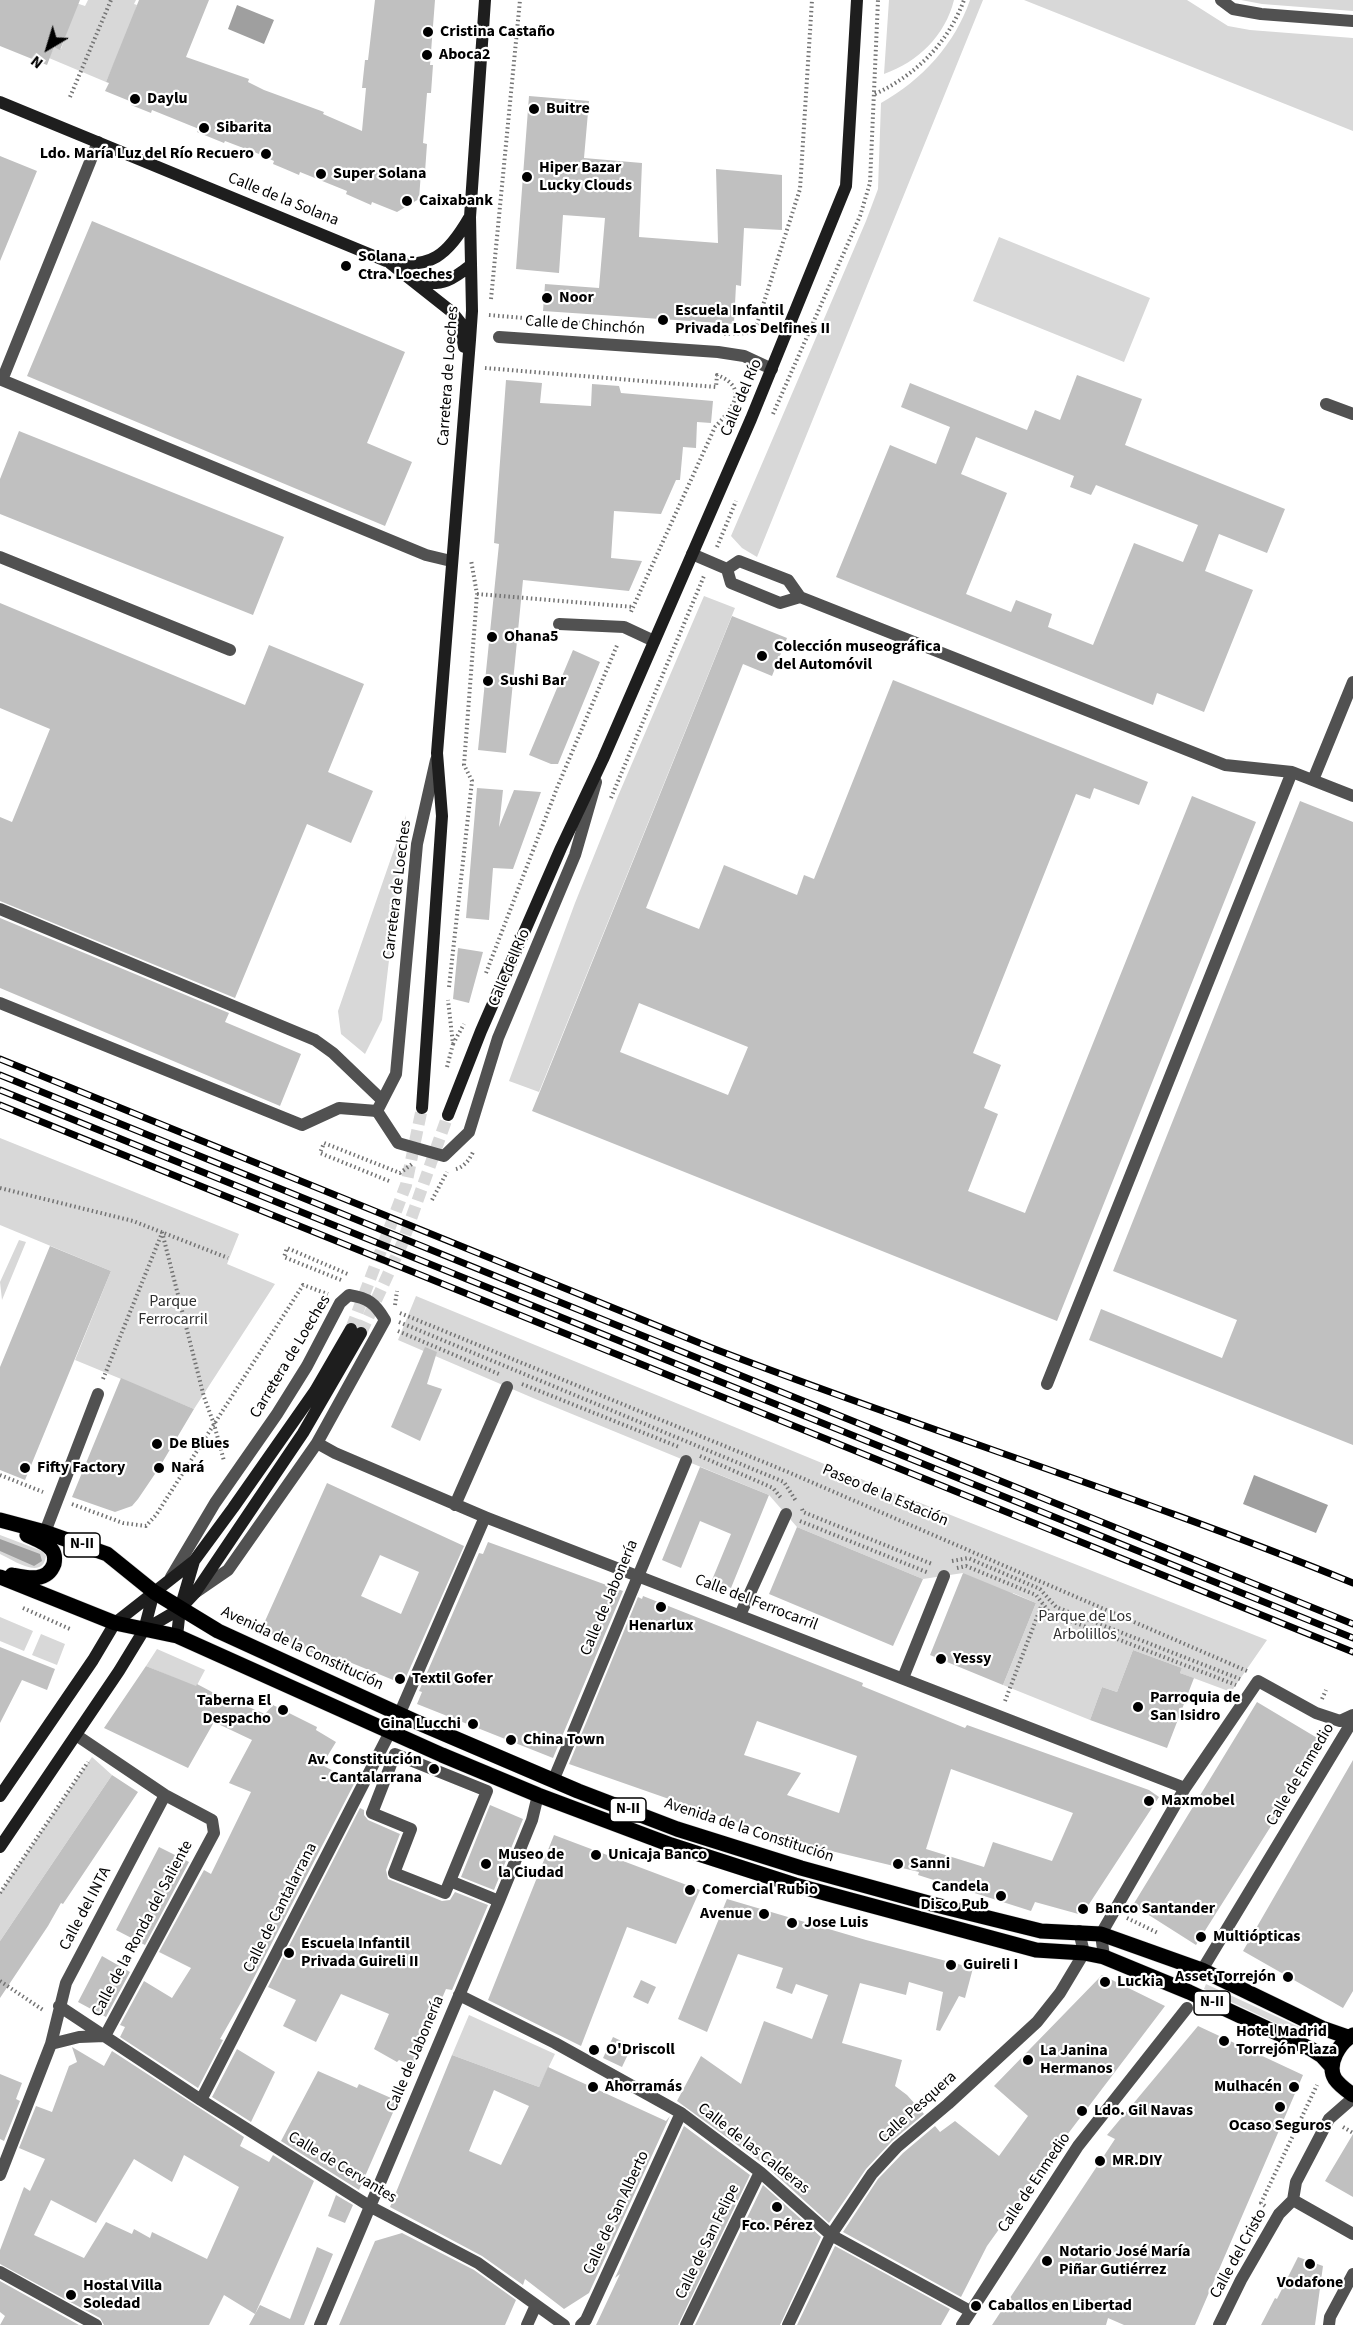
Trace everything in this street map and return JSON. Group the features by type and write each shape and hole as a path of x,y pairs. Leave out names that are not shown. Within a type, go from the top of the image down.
{"main road":[{"name":"Avenida de la Constitución","path":"0,1521 45,1532 107,1554 154,1592 218,1631 399,1715 553,1781 677,1828 812,1871 1041,1931 1079,1931 1101,1934 1202,1970 1322,2028 1351,2036"},
{"name":"N-II","path":"0,1521 43,1542 52,1550 55,1558 48,1574 39,1578 0,1574"},
{"name":"N-II","path":"0,1574 115,1623 177,1636 390,1732 538,1795 672,1845 795,1885 1036,1950 1084,1953 1104,1957 1189,1992 1311,2049 1322,2056 1332,2067"},
{"name":"N-II","path":"1351,2036 1340,2046 1332,2067 1334,2078 1353,2096"}],"street":[{"name":"Carretera de Loeches","path":"380,1106 396,1074 417,844 437,753 472,311 470,217 485,0"},
{"name":"Calle del Río","path":"448,1115 481,1031 556,858 603,759 772,369 846,186 857,0"},
{"path":"1221,0 1233,9 1261,14 1353,21"},
{"name":"Calle de la Solana","path":"0,102 386,261"},
{"path":"98,142 2,380 426,555 451,561"},
{"path":"386,261 405,265 421,264 433,259 445,251 470,217"},
{"path":"386,261 415,281 452,312 460,322 466,376"},
{"path":"415,281 441,284 459,275 471,265"},
{"name":"Calle de Chinchón","path":"499,337 718,352 744,356 772,369"},
{"path":"1326,404 1353,414"},
{"path":"692,554 727,569"},
{"path":"0,557 230,650"},
{"path":"727,569 739,561 789,580 800,597 1226,765 1292,772 1353,796"},
{"path":"727,569 731,583 780,603 800,597"},
{"path":"559,624 624,627 654,641"},
{"path":"1313,780 1353,682"},
{"name":"Carretera de Loeches","path":"422,1108 442,816 437,753"},
{"name":"Calle del Río","path":"418,1150 444,1156 469,1132 498,1038 575,855 603,759"},
{"path":"1047,1384 1292,772"},
{"path":"0,909 315,1040 333,1053 380,1106 398,1143 418,1150"},
{"path":"0,1003 302,1125 339,1108 380,1106"},
{"name":"Carretera de Loeches","path":"171,1577 215,1503 277,1414 307,1366 340,1303 349,1295 366,1298 376,1305 385,1320 317,1443 228,1570 195,1593"},
{"name":"Carretera de Loeches","path":"115,1623 194,1561 284,1438 356,1331 303,1433 195,1593 180,1609 144,1630"},
{"path":"454,1504 507,1387"},
{"path":"45,1532 98,1394"},
{"name":"Calle del Ferrocarril","path":"317,1443 335,1453 485,1517 1185,1788"},
{"name":"Calle de Jabonería","path":"553,1781 688,1456"},
{"path":"399,1715 485,1517"},
{"path":"740,1615 791,1517"},
{"name":"Carretera de Loeches","path":"177,1636 180,1609 194,1561"},
{"path":"903,1678 943,1572"},
{"path":"0,1847 144,1630 154,1592"},
{"path":"0,1796 93,1660 115,1623"},
{"path":"1104,1957 1101,1934 1185,1788 1254,1685 1316,1713 1340,1721 1353,1715"},
{"name":"Calle de Enmedio","path":"1202,1970 1353,1720"},
{"name":"Calle de Cantalarrana","path":"201,2100 390,1732"},
{"name":"Calle de la Ronda del Saliente","path":"76,1735 165,1795 212,1820 214,1833 105,2036"},
{"path":"395,1754 487,1791 450,1881 445,1893 394,1873 411,1829 372,1813 395,1754"},
{"name":"Calle del INTA","path":"51,2044 66,1983 165,1795"},
{"name":"Calle de Jabonería","path":"320,2325 499,1901 532,1820 538,1795"},
{"path":"450,1881 499,1901"},
{"path":"1079,1931 1084,1953"},
{"name":"Calle Pesquera","path":"788,2325 831,2235 872,2174 897,2147 948,2104 1037,2022 1060,1993 1084,1953"},
{"name":"Calle de las Calderas","path":"459,1995 555,2043 681,2113 760,2172 831,2235 970,2311"},
{"name":"Calle de la Ronda del Saliente","path":"59,2006 105,2036"},
{"name":"Calle de Enmedio","path":"962,2325 1078,2146 1187,2008"},
{"name":"Calle de la Ronda del Saliente","path":"51,2044 79,2037 105,2036"},
{"name":"Calle de Cervantes","path":"105,2036 201,2100 371,2207 478,2263 564,2325"},
{"path":"0,2175 51,2044"},
{"path":"1353,2096 1329,2119 1296,2182 1293,2200 1353,2234"},
{"name":"Calle de San Alberto","path":"581,2325 681,2113"},
{"name":"Calle de San Felipe","path":"686,2325 760,2172"},
{"name":"Calle del Cristo","path":"1219,2325 1240,2280 1278,2214 1293,2200"},
{"path":"0,2272 96,2325"},
{"path":"1342,2325 1329,2321 1353,2274"},
{"path":"526,2325 536,2305"}],"path":[{"path":"70,97 111,0"},
{"path":"488,325 520,0"},
{"path":"720,334 748,333 757,324 800,189 812,0"},
{"path":"773,415 860,216 870,183 878,0"},
{"path":"875,94 893,86 910,73 940,44 957,20 964,0"},
{"path":"489,315 639,328"},
{"path":"485,378 486,357"},
{"path":"485,368 716,387 717,375 728,380 734,387 735,400 731,410 715,427 624,627 557,788 485,975"},
{"path":"608,805 737,499"},
{"path":"449,988 472,780 464,765 477,594 471,561 472,550"},
{"path":"477,594 634,607"},
{"path":"448,999 453,1044"},
{"path":"444,1077 453,1044 468,1016"},
{"path":"389,1181 320,1153 324,1143 400,1173 413,1163 418,1150"},
{"path":"432,1200 447,1171 460,1168 471,1158 476,1147"},
{"path":"0,1188 133,1221 228,1258"},
{"path":"98,1394 162,1232"},
{"path":"162,1232 204,1397 227,1471"},
{"path":"0,1475 123,1523 146,1526 156,1515 303,1285 328,1294 348,1283 284,1257 287,1248 350,1275"},
{"path":"392,1341 398,1321 396,1291"},
{"path":"390,1305 396,1311"},
{"name":"Paseo de la Estación","path":"396,1311 820,1486 1133,1620 1246,1670 1254,1685"},
{"path":"398,1321 784,1482 803,1512 931,1565 940,1563"},
{"path":"397,1330 500,1375"},
{"path":"521,1384 680,1448"},
{"path":"688,1456 774,1488 784,1501"},
{"path":"791,1517 928,1573 966,1566 1036,1594 1050,1613 1254,1685"},
{"path":"950,1562 968,1558 1040,1589 1056,1607 1254,1685"},
{"path":"1000,1716 1042,1604"},
{"path":"20,1607 70,1629"},
{"path":"0,1893 97,1750"},
{"path":"1123,1916 1160,1934"},
{"path":"0,1981 43,2010"},
{"path":"1278,2214 1261,2204 1317,2085 1315,2073"}],"green space":[{"path":"88,0 136,0 134,4 137,5 132,22 106,82 49,58 54,47 61,49 76,3 85,6"},
{"path":"889,0 954,0 944,25 928,46 908,62 884,74"},
{"path":"970,0 983,0 757,557 742,548 731,536 878,189 881,103 910,83 935,59 956,31"},
{"path":"1024,0 1187,0 1228,26 1250,30 1353,38 1353,131"},
{"path":"1241,0 1353,0 1353,11 1262,4"},
{"path":"999,237 1150,298 1124,362 973,301"},
{"path":"704,596 735,608 539,1092 509,1081 575,903 618,796"},
{"path":"406,815 382,1020 365,1054 341,1034 338,1011"},
{"name":"Parque Ferrocarril","path":"0,1138 239,1234 227,1264 275,1284 194,1409 75,1360 111,1271 0,1225"},
{"path":"19,1240 26,1242 2,1300 0,1282"},
{"name":"Parque de Los Arbolillos","path":"416,1296 890,1491 1267,1640 1231,1692 1180,1673 1182,1668 1133,1650 1117,1692 1102,1687 1090,1720 1003,1685 1036,1603 1013,1593 1005,1610 963,1573 923,1579 797,1527 769,1495 398,1340"},
{"path":"0,1535 42,1551 46,1556 44,1563 39,1567 27,1567 0,1554"},
{"path":"0,1617 33,1631 24,1651 0,1641"},
{"path":"41,1634 65,1644 57,1665 32,1655"},
{"path":"157,1649 205,1670 196,1687 146,1666"},
{"path":"92,1757 112,1775 0,1941 0,1893"},
{"path":"1206,1984 1310,2032 1307,2038 1204,1989"},
{"path":"469,2015 555,2054 539,2087 452,2055"}],"shaded area":[{"path":"237,5 274,20 264,44 228,29"},
{"path":"1254,1475 1328,1505 1316,1533 1243,1504"},
{"path":"0,1539 40,1554 42,1561 34,1566 0,1551"}],"building":[{"path":"0,0 80,0 60,50 54,47 47,65 0,46"},
{"path":"139,0 209,0 186,57 249,79 248,82 264,90 324,112 323,114 362,131 366,88 362,88 365,60 368,60 375,0 435,0 430,65 433,65 431,93 427,93 423,143 427,144 425,172 421,172 419,199 397,212 372,202 371,205 346,194 347,191 300,172 299,175 273,164 274,161 259,154 197,132 199,129 152,110 151,113 131,105 132,102 105,91 109,83 106,82"},
{"path":"529,96 589,101 584,158 642,163 639,237 718,243 716,169 782,175 782,230 744,228 741,286 736,285 734,324 543,311 545,284 599,288 605,218 563,215 559,273 516,269"},
{"path":"0,156 37,171 0,261"},
{"path":"92,221 405,352 367,443 412,462 385,526 27,376"},
{"path":"1077,375 1142,399 1125,445 1285,509 1267,553 1219,534 1205,571 1253,590 1204,712 1157,693 1153,705 836,577 890,445 936,464 950,427 901,407 910,383 1027,430 1035,410 1060,420","holes":["976,437 1074,476 1070,487 1091,495 1096,485 1198,525 1183,562 1134,543 1093,645 1048,627 1052,614 1016,600 1011,612 966,594 1007,493 961,474"]},
{"path":"506,380 542,383 540,403 591,406 592,384 619,386 621,393 713,401 711,423 697,422 696,448 683,447 680,480 676,480 661,514 614,511 611,558 642,561 629,591 523,580 506,753 478,750 499,544 494,543"},
{"path":"19,431 284,537 253,615 0,514 0,479"},
{"path":"0,603 245,705 269,645 364,684 328,772 373,791 351,843 307,824 235,998 0,901 0,817 12,822 50,729 0,708"},
{"path":"732,616 787,638 772,676 743,664 646,908 699,929 724,865 797,895 804,875 814,879 893,680 1148,782 1139,805 1094,788 1090,799 1076,794 973,1053 1001,1065 984,1108 998,1114 968,1191 1025,1213 1192,796 1256,822 1057,1321 532,1111","holes":["639,1003 748,1047 728,1095 620,1052"]},
{"path":"573,650 600,662 558,764 551,764 529,755"},
{"path":"477,788 503,790 499,827 514,790 541,792 513,869 493,868 489,920 466,918"},
{"path":"1300,801 1353,822 1353,1445 1089,1340 1101,1309 1222,1358 1237,1320 1113,1271"},
{"path":"0,918 229,1013 225,1022 301,1054 280,1106 0,988"},
{"path":"458,948 483,952 469,1003 453,999"},
{"path":"50,1246 111,1271 25,1480 0,1470 0,1367"},
{"path":"425,1347 437,1352 427,1384 442,1389 420,1441 391,1427"},
{"path":"121,1378 194,1409 138,1499 132,1506 115,1512 72,1497"},
{"path":"700,1467 769,1495 731,1588 712,1580 731,1534 700,1521 681,1568 662,1560"},
{"path":"327,1483 464,1546 403,1684 337,1657 335,1663 261,1630","holes":["380,1555 419,1572 401,1614 361,1596"]},
{"path":"797,1527 923,1579 893,1646 769,1594"},
{"path":"488,1542 623,1591 553,1758 417,1704 422,1692 419,1691 479,1553 483,1554"},
{"path":"963,1573 1036,1603 1003,1685 930,1655"},
{"path":"643,1596 863,1683 862,1686 965,1728 967,1725 1149,1790 1159,1797 1082,1915 1035,1902 1031,1911 918,1875 919,1872 827,1850 709,1813 569,1764 638,1597 642,1599","holes":["757,1721 857,1756 839,1813 787,1795 801,1773 744,1755","951,1769 1073,1813 1052,1861 993,1842 984,1867 926,1849"]},
{"path":"0,1647 55,1669 47,1690 22,1680 0,1723"},
{"name":"Parroquia de San Isidro","path":"1133,1650 1182,1668 1180,1673 1194,1678 1167,1748 1090,1720 1102,1687 1117,1692"},
{"path":"146,1666 196,1686 197,1684 227,1700 228,1698 265,1714 273,1705 317,1727 316,1730 336,1742 322,1765 355,1782 220,2039 223,2040 198,2088 120,2037 125,2027 120,2025 144,1981 172,1998 191,1968 159,1952 204,1870 211,1874 251,1792 229,1783 252,1740 214,1722 188,1768 104,1728"},
{"path":"1257,1702 1324,1742 1196,1945 1133,1905"},
{"path":"1353,1760 1353,1991 1343,2008 1243,1951"},
{"path":"112,1775 138,1792 63,1904 61,1903 0,1998 0,1941"},
{"name":"Museo de la Ciudad","path":"490,1805 523,1819 494,1890 461,1877"},
{"path":"360,1808 364,1810 364,1815 368,1820 400,1834 386,1870 388,1879 442,1901 450,1900 455,1892 488,1905 452,1990 446,1989 413,2066 399,2060 397,2062 374,2049 389,2014 341,1994 316,2042 283,2026 296,2000 268,1987"},
{"path":"554,1835 700,1890 676,1944 627,1927 581,2046 488,2000"},
{"path":"159,1847 189,1862 145,1945 116,1930"},
{"path":"727,1899 866,1940 973,1968 965,1998 959,1996 940,2031 936,2030 943,1992 909,1982 906,1995 860,1983 842,2043 902,2060 895,2086 907,2095 924,2114 892,2141 866,2169 829,2223 765,2165 677,2101 701,2056 741,2084 764,2021 812,2039 828,1995 796,1984 792,1994 776,1988 783,1968 738,1954 707,2032 678,2019"},
{"path":"102,1956 130,1972 106,2017 78,2002"},
{"path":"1102,1975 1165,2006 1026,2189 987,2246 961,2297 843,2232 878,2179 903,2153 935,2126 940,2132 955,2121 999,2156 1028,2116 994,2086"},
{"path":"641,1980 656,1987 648,2004 633,1997"},
{"path":"1198,2026 1303,2075 1195,2325 1124,2325 1108,2318 1106,2325 992,2325 1115,2139 1107,2135"},
{"path":"613,2037 632,2046 622,2067 603,2058"},
{"path":"72,2047 104,2066 112,2051 244,2137 240,2146 269,2162 273,2155 314,2181 255,2314 224,2295 209,2325 104,2325 100,2318 0,2264 0,2250 24,2187 30,2191 45,2159 19,2148 36,2106 52,2112 69,2066 77,2062","holes":["184,2155 239,2187 207,2259 152,2232 150,2238 134,2229 132,2234 106,2222 84,2258 34,2235 51,2200 96,2223 134,2159 172,2182"]},
{"path":"237,2049 275,2072 251,2122 212,2097"},
{"path":"452,2055 539,2087 548,2067 666,2121 670,2116 589,2293 564,2309 525,2279 523,2285 482,2256 390,2207","holes":["494,2090 529,2106 501,2165 469,2151"]},
{"path":"318,2071 357,2088 359,2084 398,2101 359,2190 281,2141"},
{"path":"0,2074 22,2083 16,2099 20,2101 4,2141 0,2139"},
{"path":"684,2126 750,2175 678,2325 596,2325 620,2274 615,2278"},
{"path":"1353,2134 1353,2197 1325,2181"},
{"path":"763,2185 821,2237 780,2325 695,2325"},
{"path":"336,2195 353,2205 345,2223 328,2216"},
{"path":"402,2233 474,2270 516,2300 505,2325 339,2325 375,2241"},
{"path":"835,2246 950,2309 941,2325 797,2325"},
{"path":"317,2247 333,2254 304,2325 249,2325 260,2305 290,2319"},
{"path":"1298,2257 1323,2266 1315,2325 1261,2325 1275,2298 1277,2299"},
{"path":"0,2281 79,2325 0,2325 5,2316 0,2312"}],"tunnel":[{"path":"351,1329 406,1185 422,1108"},
{"path":"361,1333 402,1244 448,1115"}],"railway":[{"path":"0,1059 712,1348 1113,1492 1353,1583"},
{"path":"0,1075 1353,1624"},
{"path":"0,1090 1353,1638"},
{"path":"0,1105 1353,1652"}],"place":[{"name":"Cristina Castaño","path":"428,32"},
{"name":"Aboca2","path":"427,55"},
{"name":"Daylu","path":"135,99"},
{"name":"Buitre","path":"534,109"},
{"name":"Sibarita","path":"204,128"},
{"name":"Ldo. María Luz del Río Recuero","path":"266,154"},
{"name":"Super Solana","path":"321,174"},
{"name":"Hiper Bazar Lucky Clouds","path":"527,177"},
{"name":"Caixabank","path":"407,201"},
{"name":"Solana - Ctra. Loeches","path":"346,266"},
{"name":"Noor","path":"547,298"},
{"name":"Escuela Infantil Privada Los Delfines II","path":"663,320"},
{"name":"Ohana5","path":"492,637"},
{"name":"Colección museográfica del Automóvil","path":"762,656"},
{"name":"Sushi Bar","path":"488,681"},
{"name":"De Blues","path":"157,1444"},
{"name":"Fifty Factory","path":"25,1468"},
{"name":"Nará","path":"159,1468"},
{"name":"Henarlux","path":"661,1607"},
{"name":"Yessy","path":"941,1659"},
{"name":"Textil Gofer","path":"400,1679"},
{"name":"Parroquia de San Isidro","path":"1138,1707"},
{"name":"Taberna El Despacho","path":"283,1710"},
{"name":"Gina Lucchi","path":"473,1724"},
{"name":"China Town","path":"511,1740"},
{"name":"Av. Constitución - Cantalarrana","path":"434,1769"},
{"name":"Maxmobel","path":"1149,1801"},
{"name":"Unicaja Banco","path":"596,1855"},
{"name":"Museo de la Ciudad","path":"486,1864"},
{"name":"Sanni","path":"898,1864"},
{"name":"Comercial Rubio","path":"690,1890"},
{"name":"Candela Disco Pub","path":"1001,1896"},
{"name":"Banco Santander","path":"1083,1909"},
{"name":"Avenue","path":"764,1914"},
{"name":"Jose Luis","path":"792,1923"},
{"name":"Multiópticas","path":"1201,1937"},
{"name":"Escuela Infantil Privada Guireli II","path":"289,1953"},
{"name":"Guireli I","path":"951,1965"},
{"name":"Asset Torrejón","path":"1288,1977"},
{"name":"Luckia","path":"1105,1982"},
{"name":"Hotel Madrid Torrejón Plaza","path":"1224,2041"},
{"name":"O'Driscoll","path":"594,2050"},
{"name":"La Janina Hermanos","path":"1028,2060"},
{"name":"Ahorramás","path":"593,2087"},
{"name":"Mulhacén","path":"1294,2087"},
{"name":"Ocaso Seguros","path":"1280,2107"},
{"name":"Ldo. Gil Navas","path":"1082,2111"},
{"name":"MR.DIY","path":"1100,2161"},
{"name":"Fco. Pérez","path":"777,2207"},
{"name":"Notario José María Piñar Gutiérrez","path":"1047,2261"},
{"name":"Vodafone","path":"1310,2264"},
{"name":"Hostal Villa Soledad","path":"71,2295"},
{"name":"Caballos en Libertad","path":"976,2306"}]}
